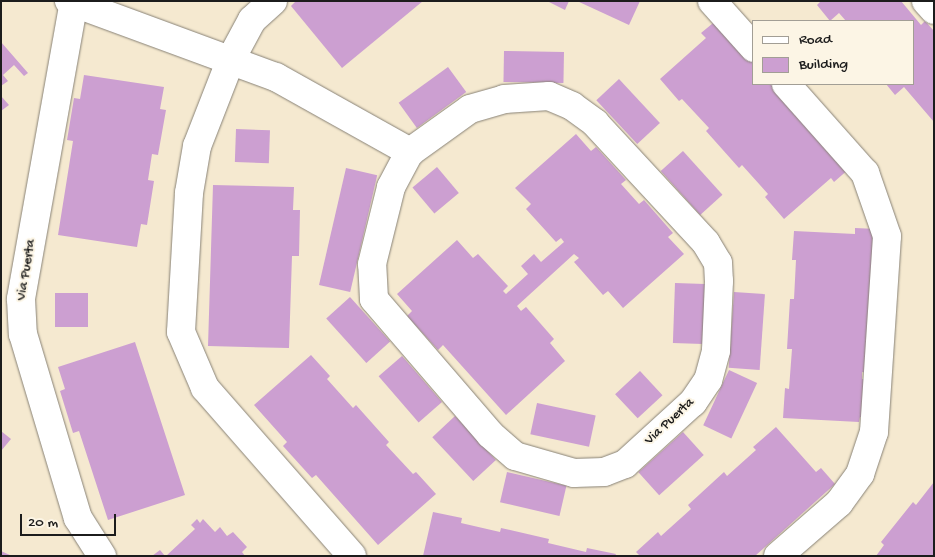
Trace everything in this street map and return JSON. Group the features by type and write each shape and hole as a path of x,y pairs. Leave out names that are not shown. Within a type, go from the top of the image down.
{"street":[{"path":"274,1 252,20 231,59 197,146 189,193 181,332 205,388 352,556"},
{"path":"712,1 752,46"},
{"path":"926,1 934,10"},
{"path":"72,2 276,77 410,152"},
{"name":"Via Puerta","path":"72,2 21,299 23,334 78,518 102,556"},
{"path":"778,556 839,503 860,474 863,466 874,432 887,236 865,173 787,85"},
{"name":"Via Puerta","path":"550,96 572,106 595,123 706,243 718,263 719,281 716,351 708,380 693,402 624,464 604,472 574,473 515,456 490,434 374,299 372,264 391,187 410,152 470,109 504,100 550,96"}],"building":[{"path":"296,1 423,1 342,68 291,6"},
{"path":"547,1 569,1 565,10"},
{"path":"577,1 640,1 629,25"},
{"path":"821,1 901,1 921,25 925,21 934,31 934,122 904,87 895,95 887,85 915,85 915,20 845,20 839,13 829,20 817,5"},
{"path":"718,19 752,57 752,85 776,85 850,168 834,182 831,178 784,219 765,197 768,194 742,165 739,168 706,131 709,128 682,99 679,101 660,79 706,38 701,33"},
{"path":"1,42 28,73 24,76 14,65 3,75 8,81 1,86"},
{"path":"504,51 564,52 563,83 503,82"},
{"path":"448,67 466,92 417,128 399,103"},
{"path":"84,75 164,87 160,109 166,110 158,155 152,154 148,180 154,181 147,225 141,224 137,247 58,235 73,141 67,140 74,98 80,99"},
{"path":"619,79 660,123 637,144 596,100"},
{"path":"1,96 9,105 1,111"},
{"path":"236,129 270,130 269,163 235,162"},
{"path":"576,134 591,151 596,147 626,180 621,184 639,204 644,200 673,233 668,237 684,254 623,308 608,291 603,295 574,262 579,258 574,254 517,306 521,311 526,307 554,339 550,343 565,361 506,415 443,345 438,350 407,316 412,311 397,294 457,240 473,258 478,254 508,286 503,291 506,294 528,274 521,266 534,254 541,262 564,242 561,238 556,242 526,209 531,204 515,188"},
{"path":"683,151 722,195 700,215 661,171"},
{"path":"437,167 459,193 434,214 412,188"},
{"path":"346,168 377,175 350,292 319,285"},
{"path":"213,185 294,187 293,210 300,210 299,256 292,256 289,348 208,346"},
{"path":"855,228 877,229 868,373 862,372 862,379 867,379 865,417 860,417 859,422 783,418 785,388 789,389 792,349 787,349 790,299 794,299 796,260 792,260 794,231 855,234"},
{"path":"675,283 705,284 703,344 673,343"},
{"path":"734,292 765,294 760,370 729,368"},
{"path":"55,293 88,293 88,327 55,327"},
{"path":"350,297 390,342 366,363 326,318"},
{"path":"135,342 185,495 108,520 79,431 73,433 60,391 65,389 58,367"},
{"path":"311,355 330,376 327,379 353,408 356,405 389,442 386,445 413,474 416,472 436,494 378,545 316,475 312,478 283,446 287,442 254,405"},
{"path":"402,356 442,402 419,422 379,376"},
{"path":"729,370 757,383 731,438 703,425"},
{"path":"640,371 663,395 638,418 615,394"},
{"path":"537,403 596,415 589,447 530,434"},
{"path":"455,416 496,460 473,481 432,437"},
{"path":"776,427 816,472 821,468 835,484 755,556 640,556 636,552 658,532 661,536 691,509 688,505 724,472 727,476 756,450 753,447"},
{"path":"1,431 11,439 1,451"},
{"path":"683,432 704,455 659,495 638,472"},
{"path":"507,472 566,486 559,516 500,502"},
{"path":"934,482 934,556 876,556 884,545 881,542 913,502 916,505"},
{"path":"433,512 462,518 461,523 500,532 501,528 549,539 548,543 586,552 587,548 616,554 615,556 423,556"},
{"path":"197,519 200,523 203,519 215,532 220,527 227,536 233,532 247,547 242,552 245,556 166,556 195,529 191,525"},
{"path":"160,550 165,556 152,556"},
{"path":"1,551 12,556 1,556"}]}
